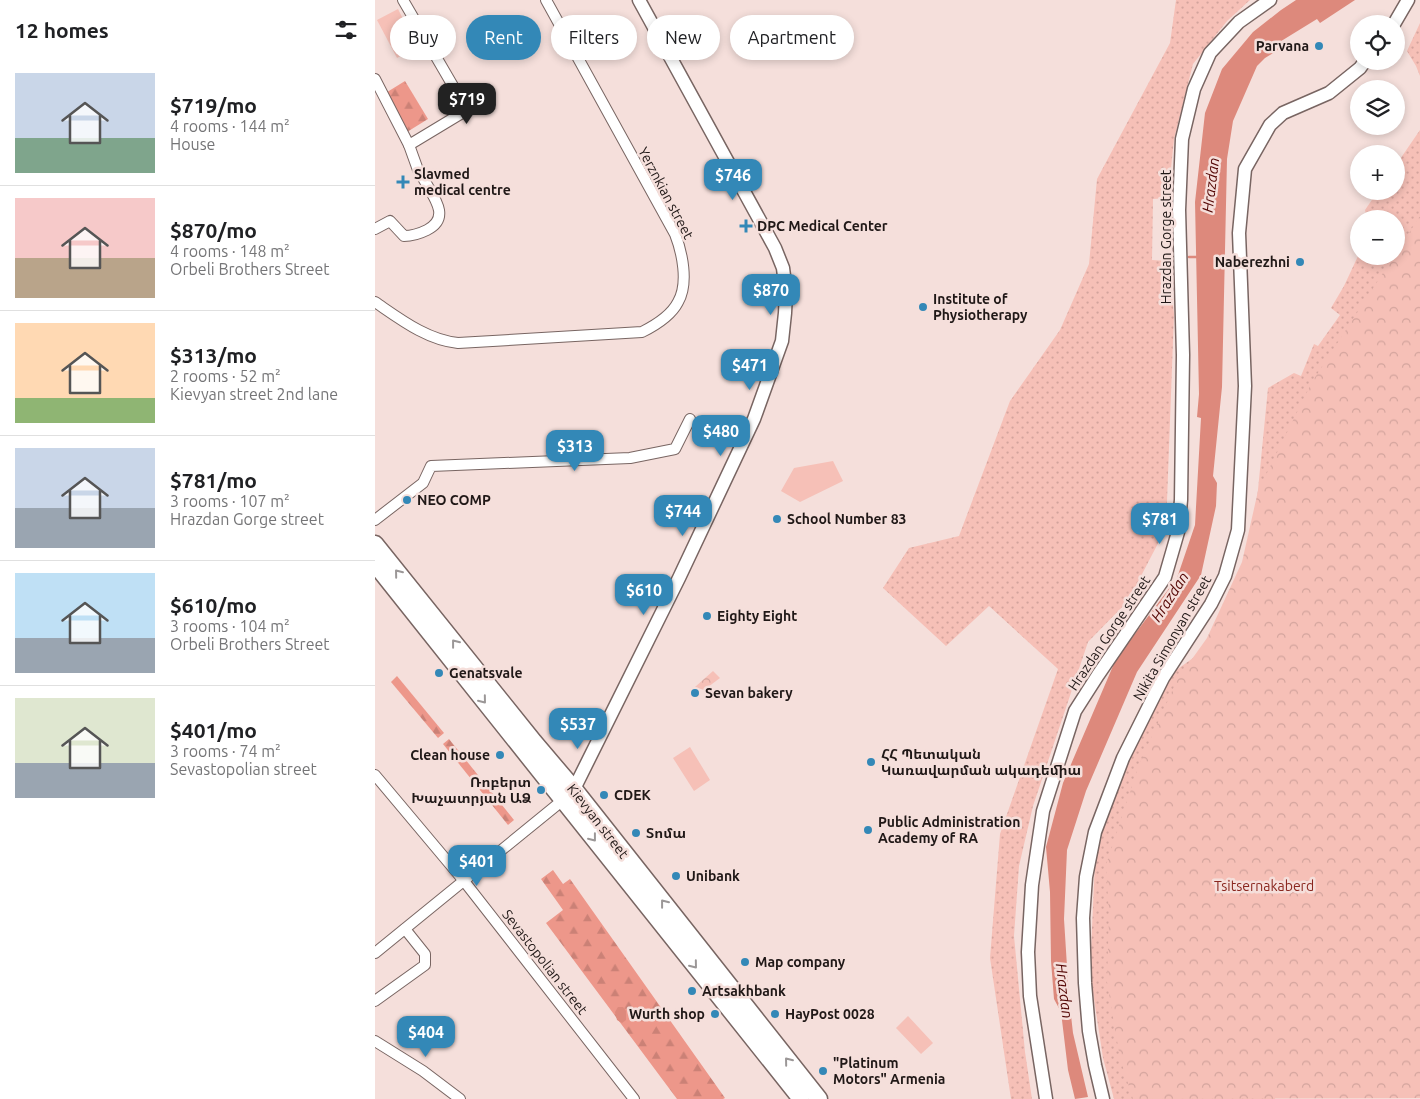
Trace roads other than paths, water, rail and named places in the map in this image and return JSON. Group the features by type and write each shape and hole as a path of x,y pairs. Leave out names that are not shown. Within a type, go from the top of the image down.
{"main road":[{"name":"Kievyan street","path":"375,544 415,604"},
{"name":"Kievyan street","path":"375,564 415,604 534,742 568,794 722,989 801,1099"},
{"name":"Kievyan street","path":"722,989 819,1099"}],"street":[{"path":"403,0 467,110 409,145"},
{"name":"Yerznkian street","path":"375,302 433,338 445,342 458,343 643,332 668,315 679,301 683,282 683,264 681,248 675,234 546,0"},
{"path":"375,953 568,794 679,578 754,418 782,341 786,292 783,268 775,248 639,0"},
{"name":"Hrazdan Gorge street","path":"1046,1099 1030,996 1028,952 1032,885 1043,811 1075,711 1165,577 1178,532 1181,500 1183,355 1179,210 1182,139 1195,89 1211,53 1239,22 1270,0"},
{"path":"1399,15 1408,0"},
{"name":"Nikita Simonyan street","path":"1103,1099 1091,1038 1085,983 1083,918 1086,877 1095,832 1123,758 1163,678 1211,604 1225,576 1239,530 1245,386 1239,233 1245,169 1269,125 1283,113 1329,93 1358,70"},
{"path":"375,79 409,145 420,173 439,207 441,215 438,222 430,229 414,236 404,236 390,221 375,229"},
{"path":"375,520 423,483 431,466 630,458 675,449 690,419"},
{"name":"Sevastopolian street","path":"375,775 464,881 634,1099"},
{"path":"375,1001 425,965 425,954 405,929"},
{"path":"375,1041 423,1071 460,1099"}],"water":[{"name":"Hrazdan","path":"1296,0 1355,0 1320,23 1317,19 1278,43 1281,48 1265,58 1257,66 1233,121 1227,159 1222,387 1213,476 1217,483 1216,506 1201,575 1137,672 1086,791 1067,850 1064,919 1069,998 1073,1033 1088,1097 1075,1099 1068,1070 1061,1012 1054,999 1051,961 1050,892 1046,847 1063,783 1116,659 1177,578 1195,525 1201,418 1197,417 1199,394 1195,202 1205,113 1222,69 1253,32"},
{"path":"618,1007 623,1007 626,1011 626,1020 622,1023 617,1020 615,1012"}],"waterway":[{"path":"1189,257 1198,257"}],"place":[{"name":"Parvana","path":"1319,46"},
{"name":"Slavmed medical centre","path":"403,182"},
{"name":"DPC Medical Center","path":"746,226"},
{"name":"Naberezhni","path":"1300,262"},
{"name":"Institute of Physiotherapy","path":"923,307"},
{"name":"NEO COMP","path":"407,500"},
{"name":"School Number 83","path":"777,519"},
{"name":"Eighty Eight","path":"707,616"},
{"name":"Genatsvale","path":"439,673"},
{"name":"Sevan bakery","path":"695,693"},
{"name":"Clean house","path":"500,755"},
{"name":"ՀՀ Պետական Կառավարման ակադեմիա","path":"871,762"},
{"name":"Ռոբերտ Խաչատրյան ԱՁ","path":"541,790"},
{"name":"CDEK","path":"604,795"},
{"name":"Public Administration Academy of RA","path":"868,830"},
{"name":"Տոմա","path":"636,833"},
{"name":"Unibank","path":"676,876"},
{"name":"Map company","path":"745,962"},
{"name":"Artsakhbank","path":"692,991"},
{"name":"Wurth shop","path":"715,1014"},
{"name":"HayPost 0028","path":"775,1014"},
{"name":"\"Platinum Motors\" Armenia","path":"823,1071"}],"park label":[{"name":"Tsitsernakaberd","path":"1264,886"}]}
